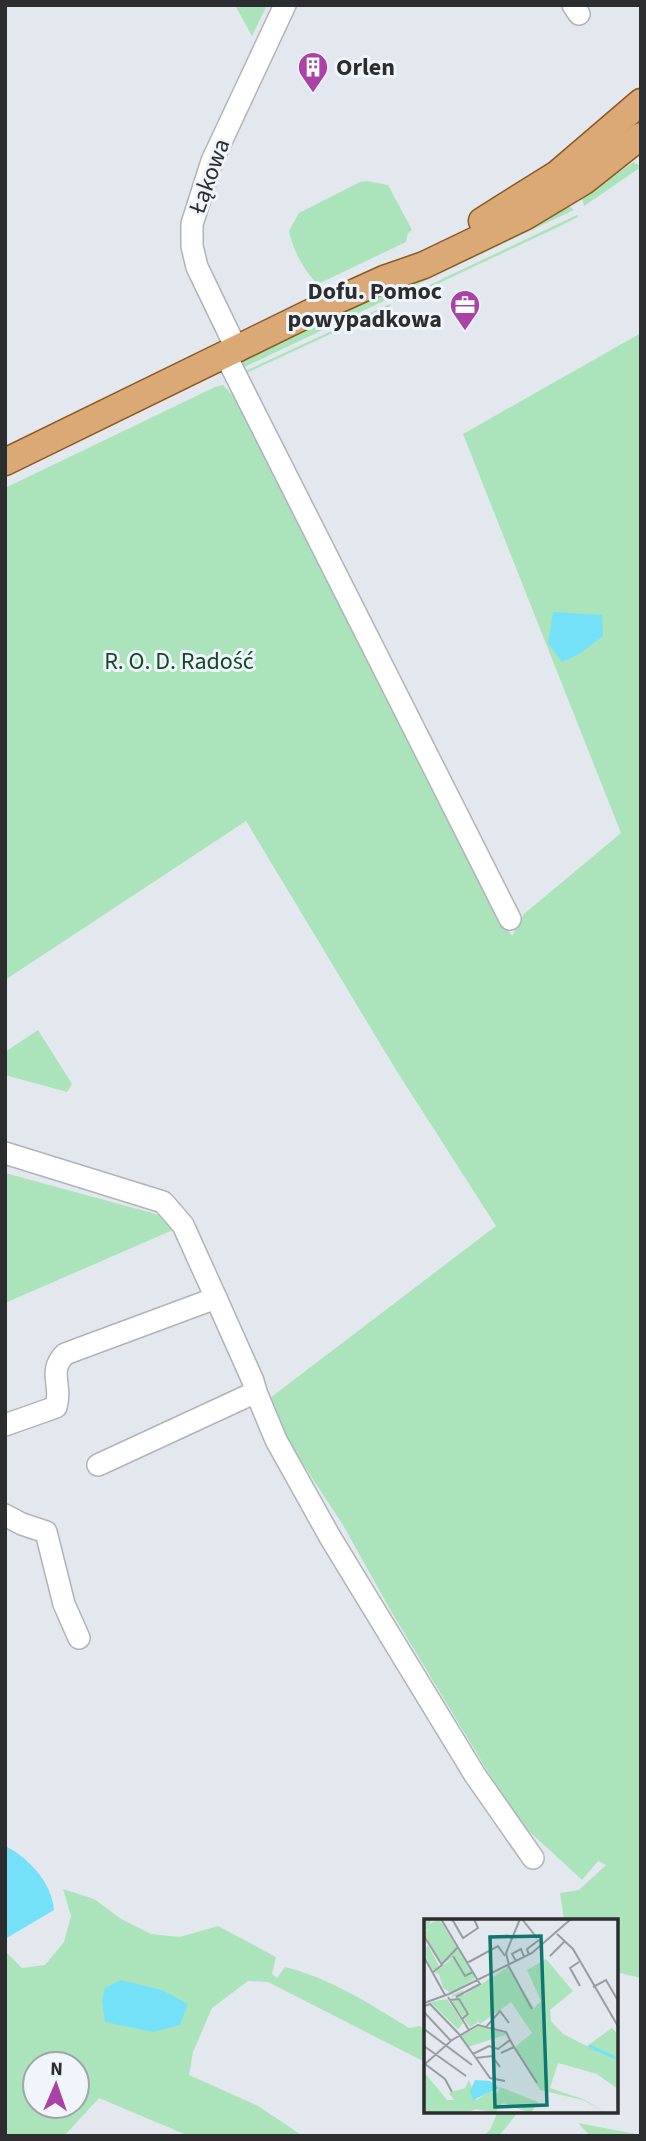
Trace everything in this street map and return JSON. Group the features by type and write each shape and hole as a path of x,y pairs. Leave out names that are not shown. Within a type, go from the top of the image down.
{"main road":[{"path":"5,462 384,279 499,212 556,174 641,102"},
{"path":"384,279 424,265 524,218 584,181 641,136"}],"street":[{"name":"Łąkowa","path":"285,5 212,161 192,224 192,246 197,267 232,353 510,919"},
{"path":"5,1153 163,1202 183,1225 276,1440 337,1549 475,1775 533,1858"},
{"path":"5,1425 56,1407 58,1399 55,1369 65,1354 216,1298"},
{"path":"98,1465 256,1392"},
{"path":"5,1514 22,1524 46,1532 64,1604 79,1638"}],"green space":[{"path":"235,5 267,5 252,36"},
{"path":"634,162 641,167 584,206 582,197"},
{"path":"367,181 388,185 412,230 408,233 406,242 318,284 300,260 289,231 299,213"},
{"path":"568,205 574,210 414,286 414,278"},
{"path":"577,215 578,217 558,227 418,293 417,291"},
{"path":"384,292 388,299 240,369 240,361"},
{"path":"390,304 391,306 242,375 241,373"},
{"name":"R. O. D. Radość","path":"641,333 641,1978 618,1972 618,1919 564,1919 560,1893 579,1890 606,1865 598,1861 582,1880 517,1820 391,1611 343,1525 269,1412 270,1398 496,1226 396,1070 246,821 5,980 5,488 223,385 234,397 239,395 501,920 512,936 524,914 621,833 463,434"},
{"path":"38,1030 72,1084 67,1092 5,1075 5,1052"},
{"path":"5,1173 189,1223 5,1303"},
{"path":"63,1889 94,1899 121,1919 151,1934 180,1937 218,1926 276,1957 272,1974 277,1978 285,1967 302,1972 349,1993 409,2028 420,2026 424,2028 424,2061 268,1982 248,1981 212,2008 193,2052 189,2075 258,2106 303,2136 189,2136 99,2098 91,2107 91,2050 21,2050 21,2120 79,2120 64,2136 5,2136 5,1951 22,1968 45,1965 64,1942 71,1916"},
{"path":"497,2113 517,2113 499,2136 483,2136 490,2130"},
{"path":"578,2123 641,2135 641,2136 590,2136"}],"water":[{"path":"553,612 602,615 603,636 579,654 562,662 548,643"},
{"path":"5,1846 30,1864 44,1881 54,1910 5,1939"},
{"path":"121,1980 162,1990 188,2004 180,2025 153,2032 105,2022 102,2001 105,1988"}],"place":[{"name":"Orlen","path":"313,94"},
{"name":"Dofu. Pomoc powypadkowa","path":"465,332"}]}
